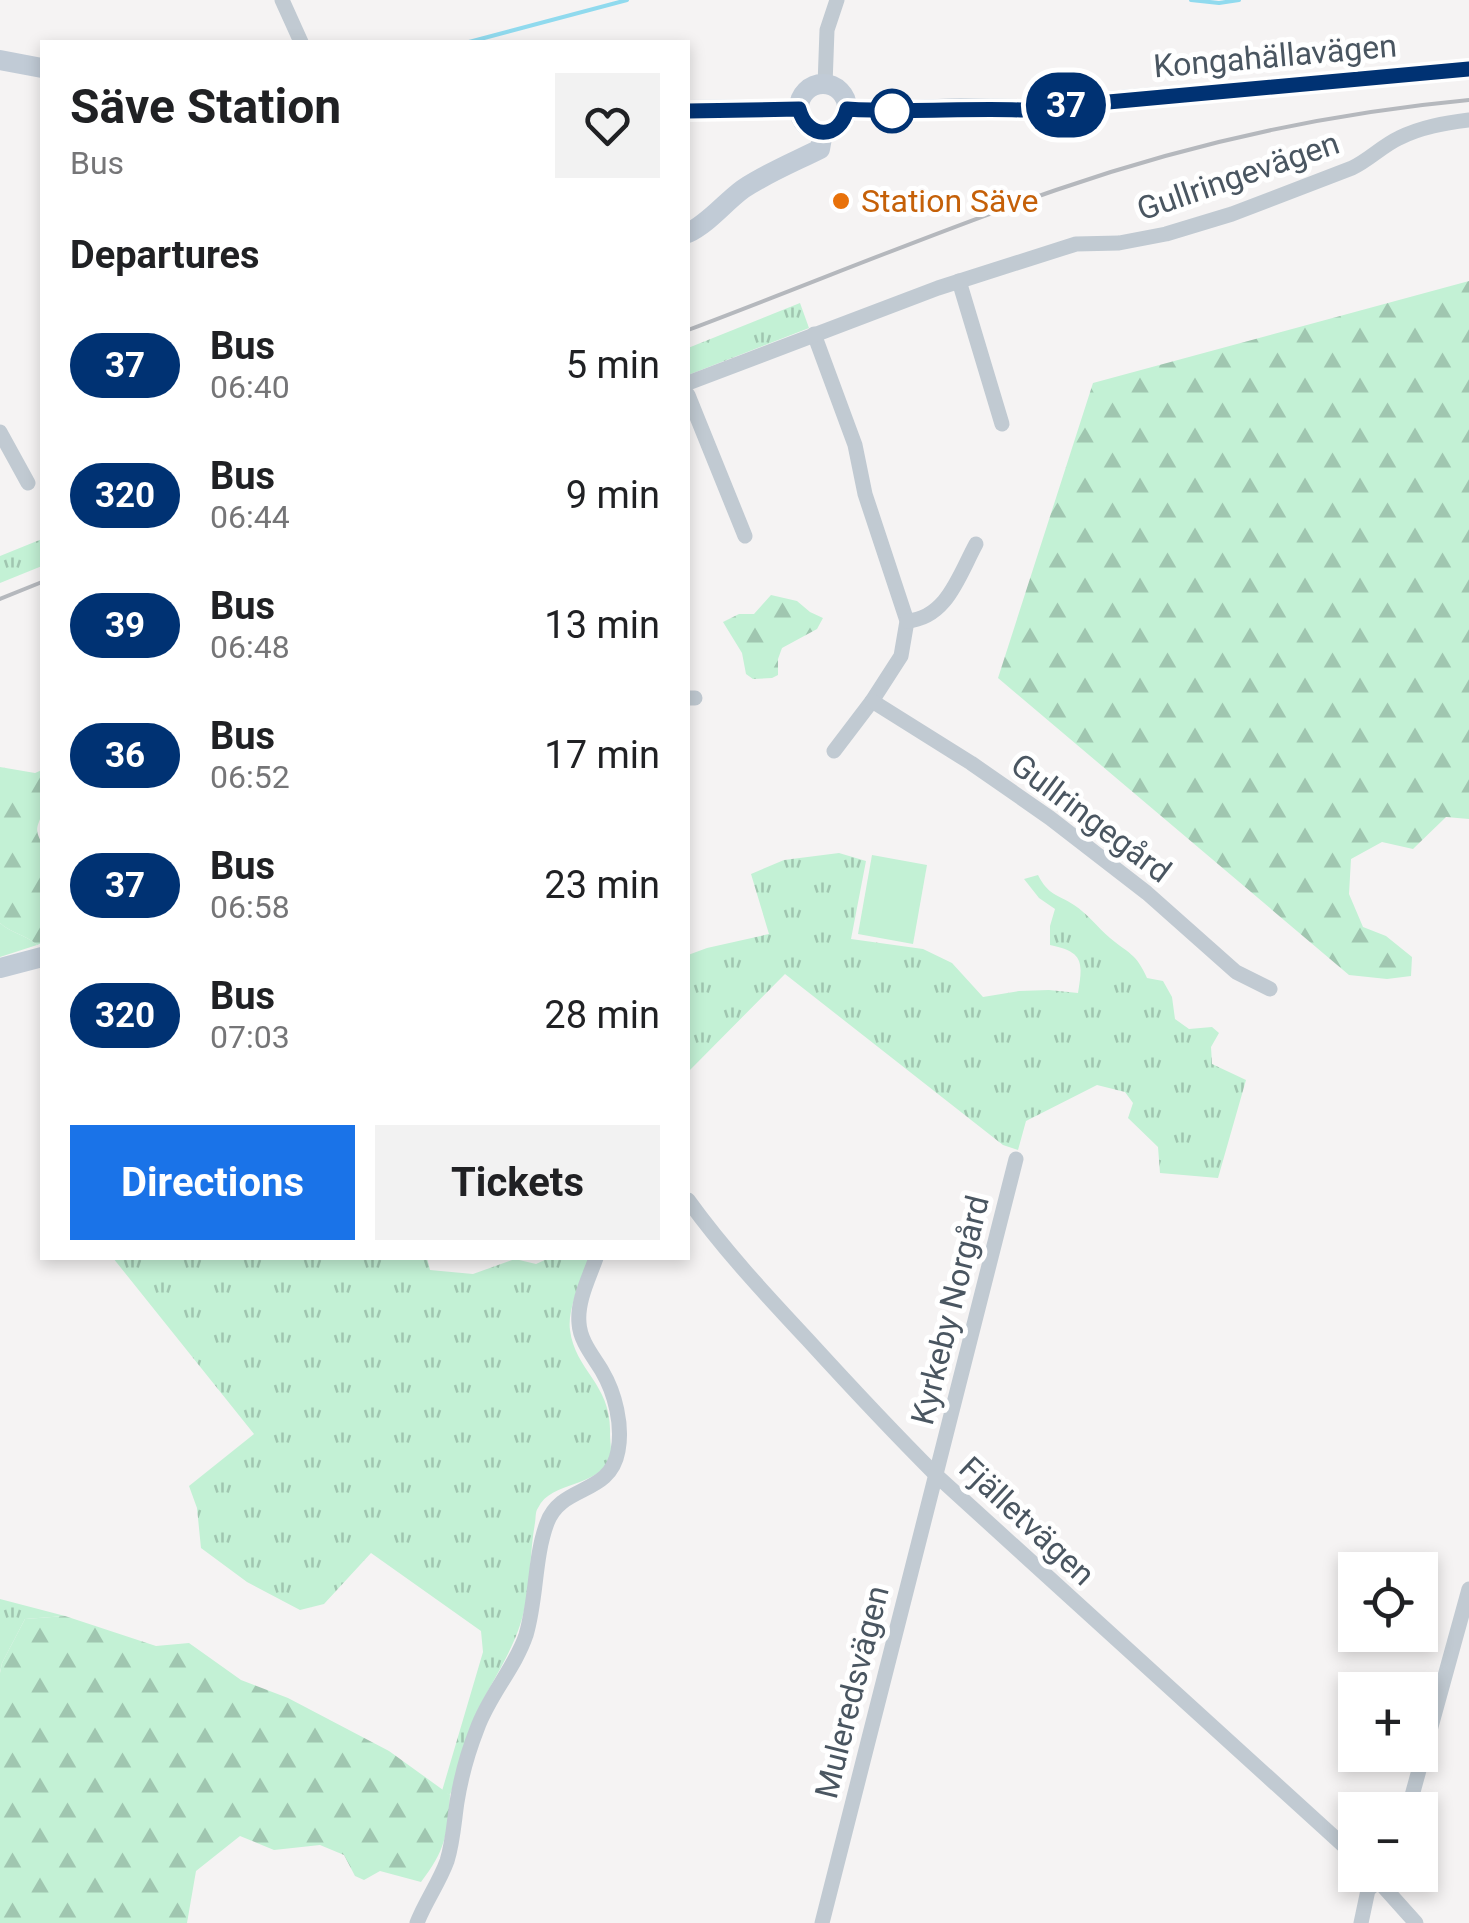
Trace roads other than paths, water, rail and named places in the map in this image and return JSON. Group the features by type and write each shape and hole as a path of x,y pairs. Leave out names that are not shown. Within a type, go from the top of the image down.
{"main road":[{"path":"0,60 40,68"},
{"name":"Kongahällavägen","path":"847,109 1021,110 1469,69"},
{"path":"824,84 842,94 847,109 842,124 824,132 808,128 799,109 808,90 824,84"},
{"path":"690,110 799,109"},
{"path":"690,233 759,179 820,149 824,132"},
{"path":"0,968 40,958"}],"street":[{"path":"282,0 299,40"},
{"path":"824,84 827,30 837,0"},
{"name":"Gullringevägen","path":"690,382 959,281 1076,244 1119,244 1232,214 1366,162 1400,138 1438,124 1469,120"},
{"path":"959,281 1002,424"},
{"path":"814,334 854,444 865,494 908,621 902,656 834,752"},
{"path":"690,400 744,536"},
{"path":"0,432 28,482"},
{"path":"908,621 927,618 939,608 976,544"},
{"name":"Gullringegård","path":"872,701 1050,818 1148,894 1236,972 1270,989"},
{"name":"Kyrkeby Norgård","path":"936,1475 1016,1159"},
{"name":"Fjälletvägen","path":"690,1203 762,1292 936,1475 1338,1841"},
{"path":"417,1923 447,1860 461,1782 478,1727 525,1637 548,1521 560,1502 605,1478 618,1452 614,1398 579,1325 582,1297 595,1260"},
{"name":"Muleredsvägen","path":"822,1923 936,1475"},
{"path":"1413,1792 1469,1588"},
{"path":"1361,1923 1368,1892"},
{"path":"1392,1892 1416,1923"}],"waterway":[{"path":"477,40 627,0"},
{"path":"1191,0 1239,0"}],"railway":[{"path":"690,329 1106,173 1312,122 1469,100"},
{"path":"0,599 40,583"}],"place":[{"name":"Station Säve","path":"841,201"}]}
